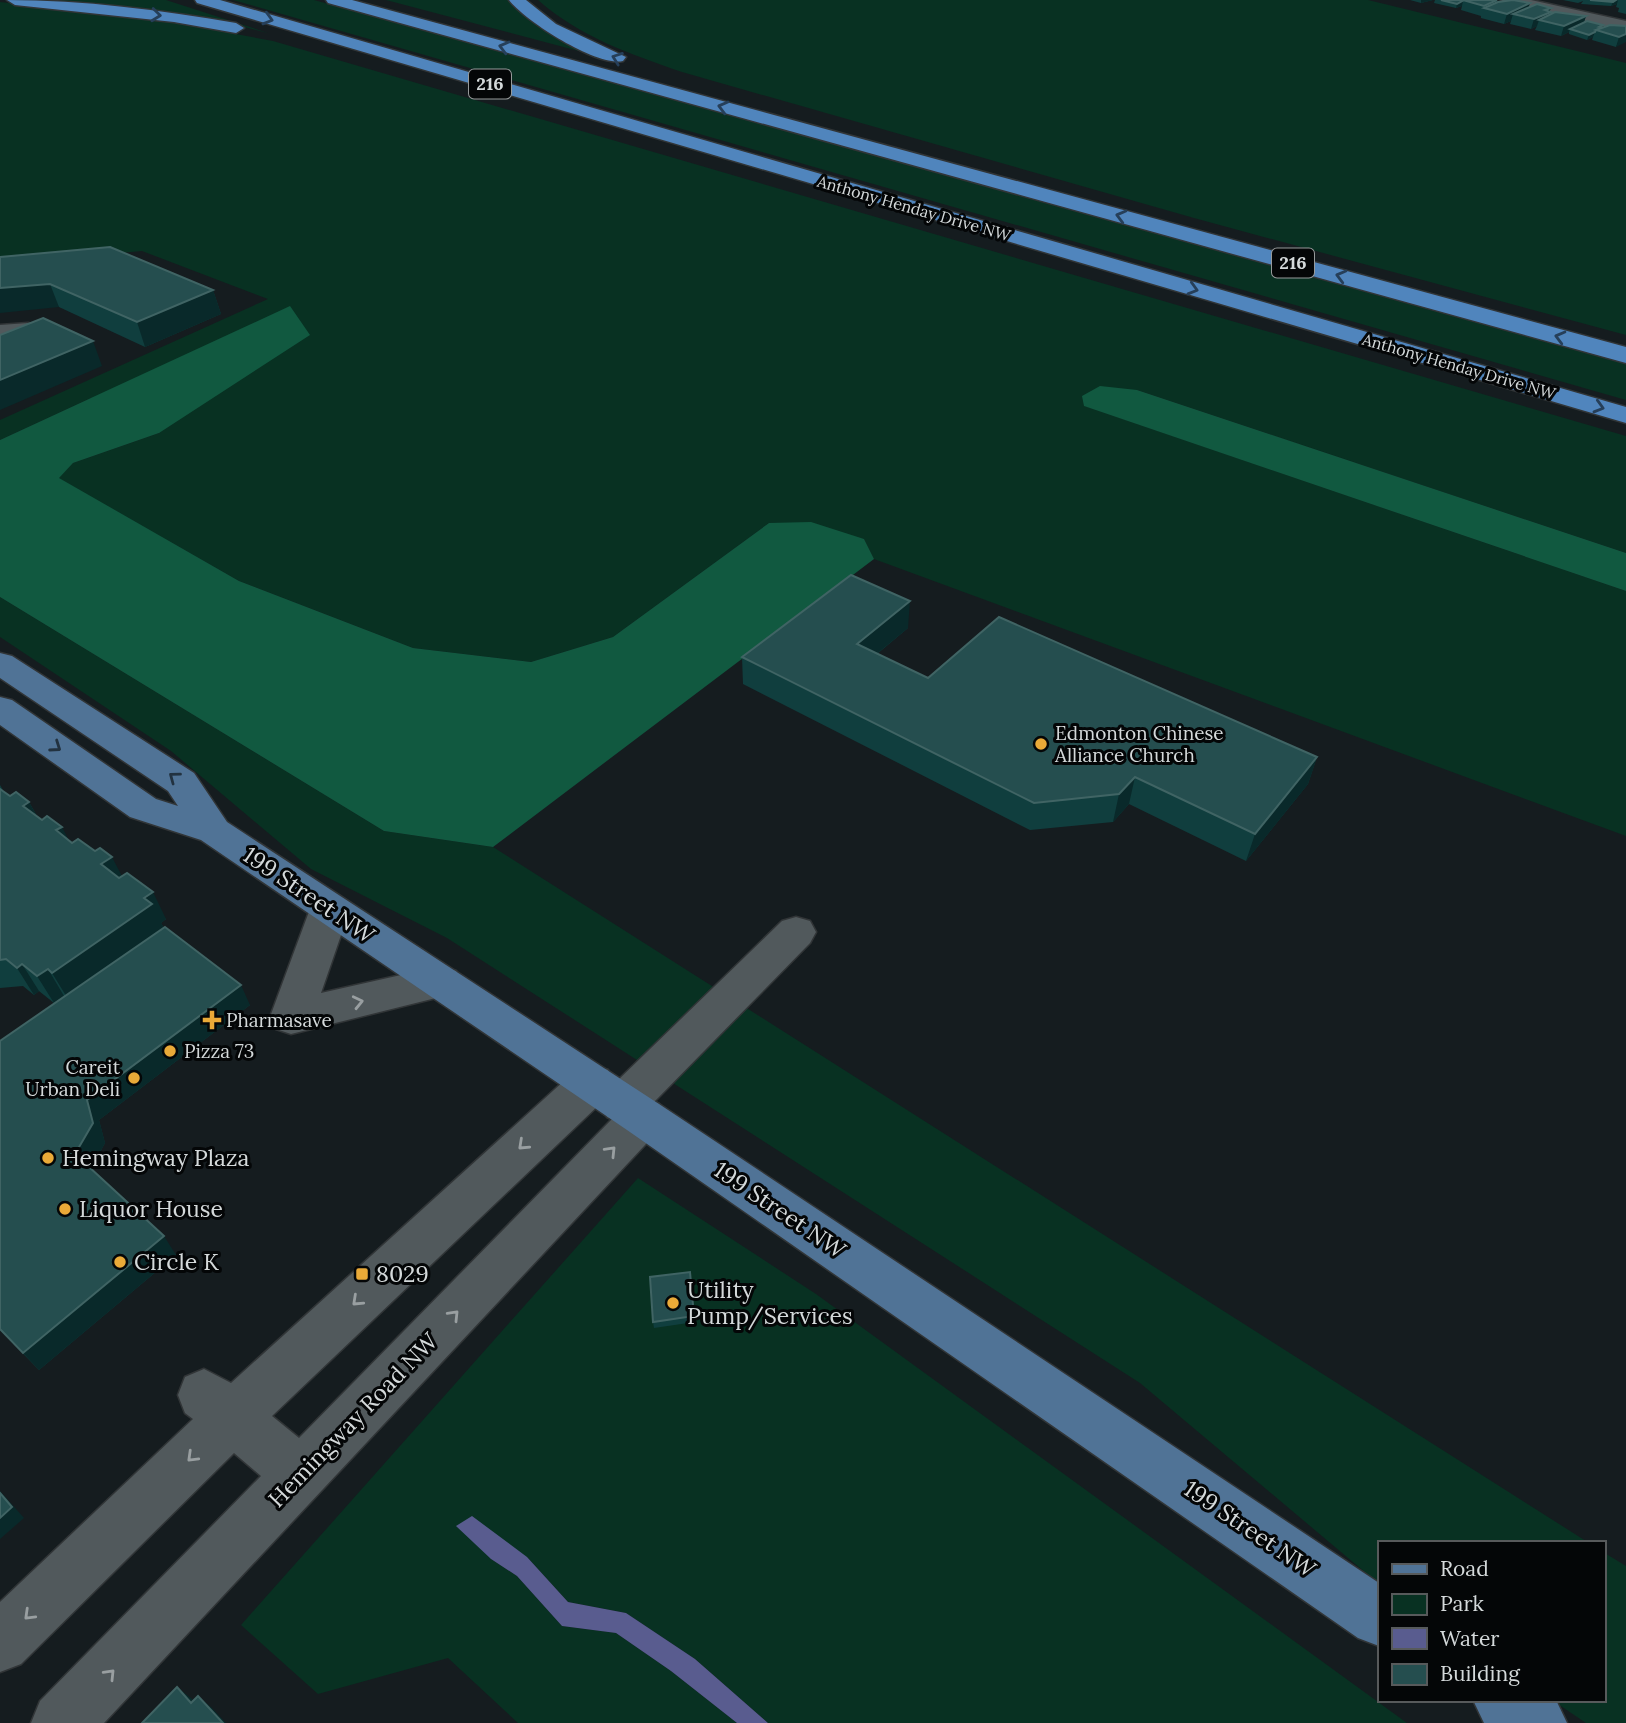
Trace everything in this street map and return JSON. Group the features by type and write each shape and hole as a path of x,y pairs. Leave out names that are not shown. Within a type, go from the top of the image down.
{"highway":[{"path":"15,0 174,17 229,26 299,42 632,137 776,167"},
{"name":"Anthony Henday Drive NW","path":"203,0 1626,415"},
{"name":"216","path":"334,0 1626,355"},
{"path":"517,0 547,24 596,50 839,127 961,172"}],"main road":[{"name":"199 Street NW","path":"0,663 181,782 214,831"},
{"name":"199 Street NW","path":"0,708 143,808 214,831 620,1101 1378,1615"},
{"path":"1506,1702 1536,1723"}],"street":[{"path":"1509,0 1626,26"},
{"path":"0,332 28,330"},
{"path":"330,909 291,1017 441,982"},
{"path":"0,1643 219,1406 620,1101 796,932"},
{"name":"Hemingway Road NW","path":"62,1723 301,1474 620,1101"},
{"path":"219,1406 301,1474"}],"green space":[{"path":"55,0 166,0 268,33 233,24"},
{"path":"233,0 314,0 1626,364 1626,400"},
{"path":"386,0 511,0 605,58"},
{"path":"538,0 1368,0 1626,63 1626,335 1194,218 682,72 588,34"},
{"path":"0,2 160,20 273,41 1626,436 1626,553 1137,390 1085,406 1626,591 1626,836 874,559 864,539 769,523 613,637 531,662 413,648 239,581 58,478 73,463 159,433 91,398 0,440 0,420 268,299 142,251 0,264"},
{"path":"290,306 310,335 159,433 73,463 59,478 239,581 413,648 531,662 613,637 769,523 811,522 864,539 874,559 493,847 384,831 0,597 0,440"},
{"path":"1100,386 1137,390 1626,553 1626,591 1084,406 1082,396"},
{"path":"0,597 384,831 493,847 1586,1541 1378,1541 1378,1583 1140,1383 447,938 311,869 171,751 0,637"},
{"path":"638,1178 816,1294 1407,1723 768,1723 695,1659 626,1613 568,1602 527,1557 491,1559 517,1576 562,1626 616,1633 671,1671 737,1723 518,1723 448,1658 318,1694 241,1625"},
{"path":"1605,1553 1626,1566 1626,1723 1586,1723 1555,1702 1605,1702"}],"water":[{"path":"472,1516 527,1557 568,1602 626,1613 695,1659 768,1723 737,1723 671,1671 616,1633 562,1626 517,1576 491,1559 456,1526"}],"building":[{"path":"1441,0 1464,0 1457,4"},
{"path":"1463,0 1497,0 1484,6"},
{"path":"1513,0 1530,3 1507,14 1484,8 1498,2"},
{"path":"1537,4 1551,8 1545,10 1551,12 1534,19 1513,14"},
{"path":"1555,12 1586,16 1564,26 1539,20"},
{"path":"1587,21 1603,25 1599,27 1603,28 1589,35 1570,29"},
{"path":"1610,25 1626,26 1626,34 1619,37 1596,30"},
{"path":"110,247 213,290 137,322 50,284 0,288 0,257"},
{"path":"43,318 93,341 0,380 0,335"},
{"name":"Edmonton Chinese Alliance Church","path":"851,575 910,601 857,644 928,678 999,617 1317,757 1255,834 1135,777 1119,794 1034,803 742,657"},
{"path":"0,789 10,796 16,792 29,802 23,806 42,820 47,816 62,827 56,830 72,843 78,839 95,851 100,848 112,857 101,864 119,878 127,873 153,892 144,898 152,904 52,973 48,969 37,976 22,964 17,968 6,959 0,960"},
{"name":"Hemingway Plaza","path":"165,927 241,985 87,1100 93,1123 75,1154 164,1236 23,1353 0,1329 0,1041"},
{"name":"Utility Pump/Services","path":"690,1272 694,1316 653,1322 650,1277"},
{"path":"0,1493 12,1507 0,1518"},
{"path":"177,1687 191,1703 198,1696 223,1723 142,1723"}],"place":[{"name":"Edmonton Chinese Alliance Church","path":"1041,744"},
{"name":"Pharmasave","path":"212,1020"},
{"name":"Pizza 73","path":"170,1051"},
{"name":"Careit Urban Deli","path":"134,1078"},
{"name":"Hemingway Plaza","path":"48,1158"},
{"name":"Liquor House","path":"65,1209"},
{"name":"Circle K","path":"120,1262"},
{"name":"8029","path":"362,1274"},
{"name":"Utility Pump/Services","path":"673,1303"}]}
